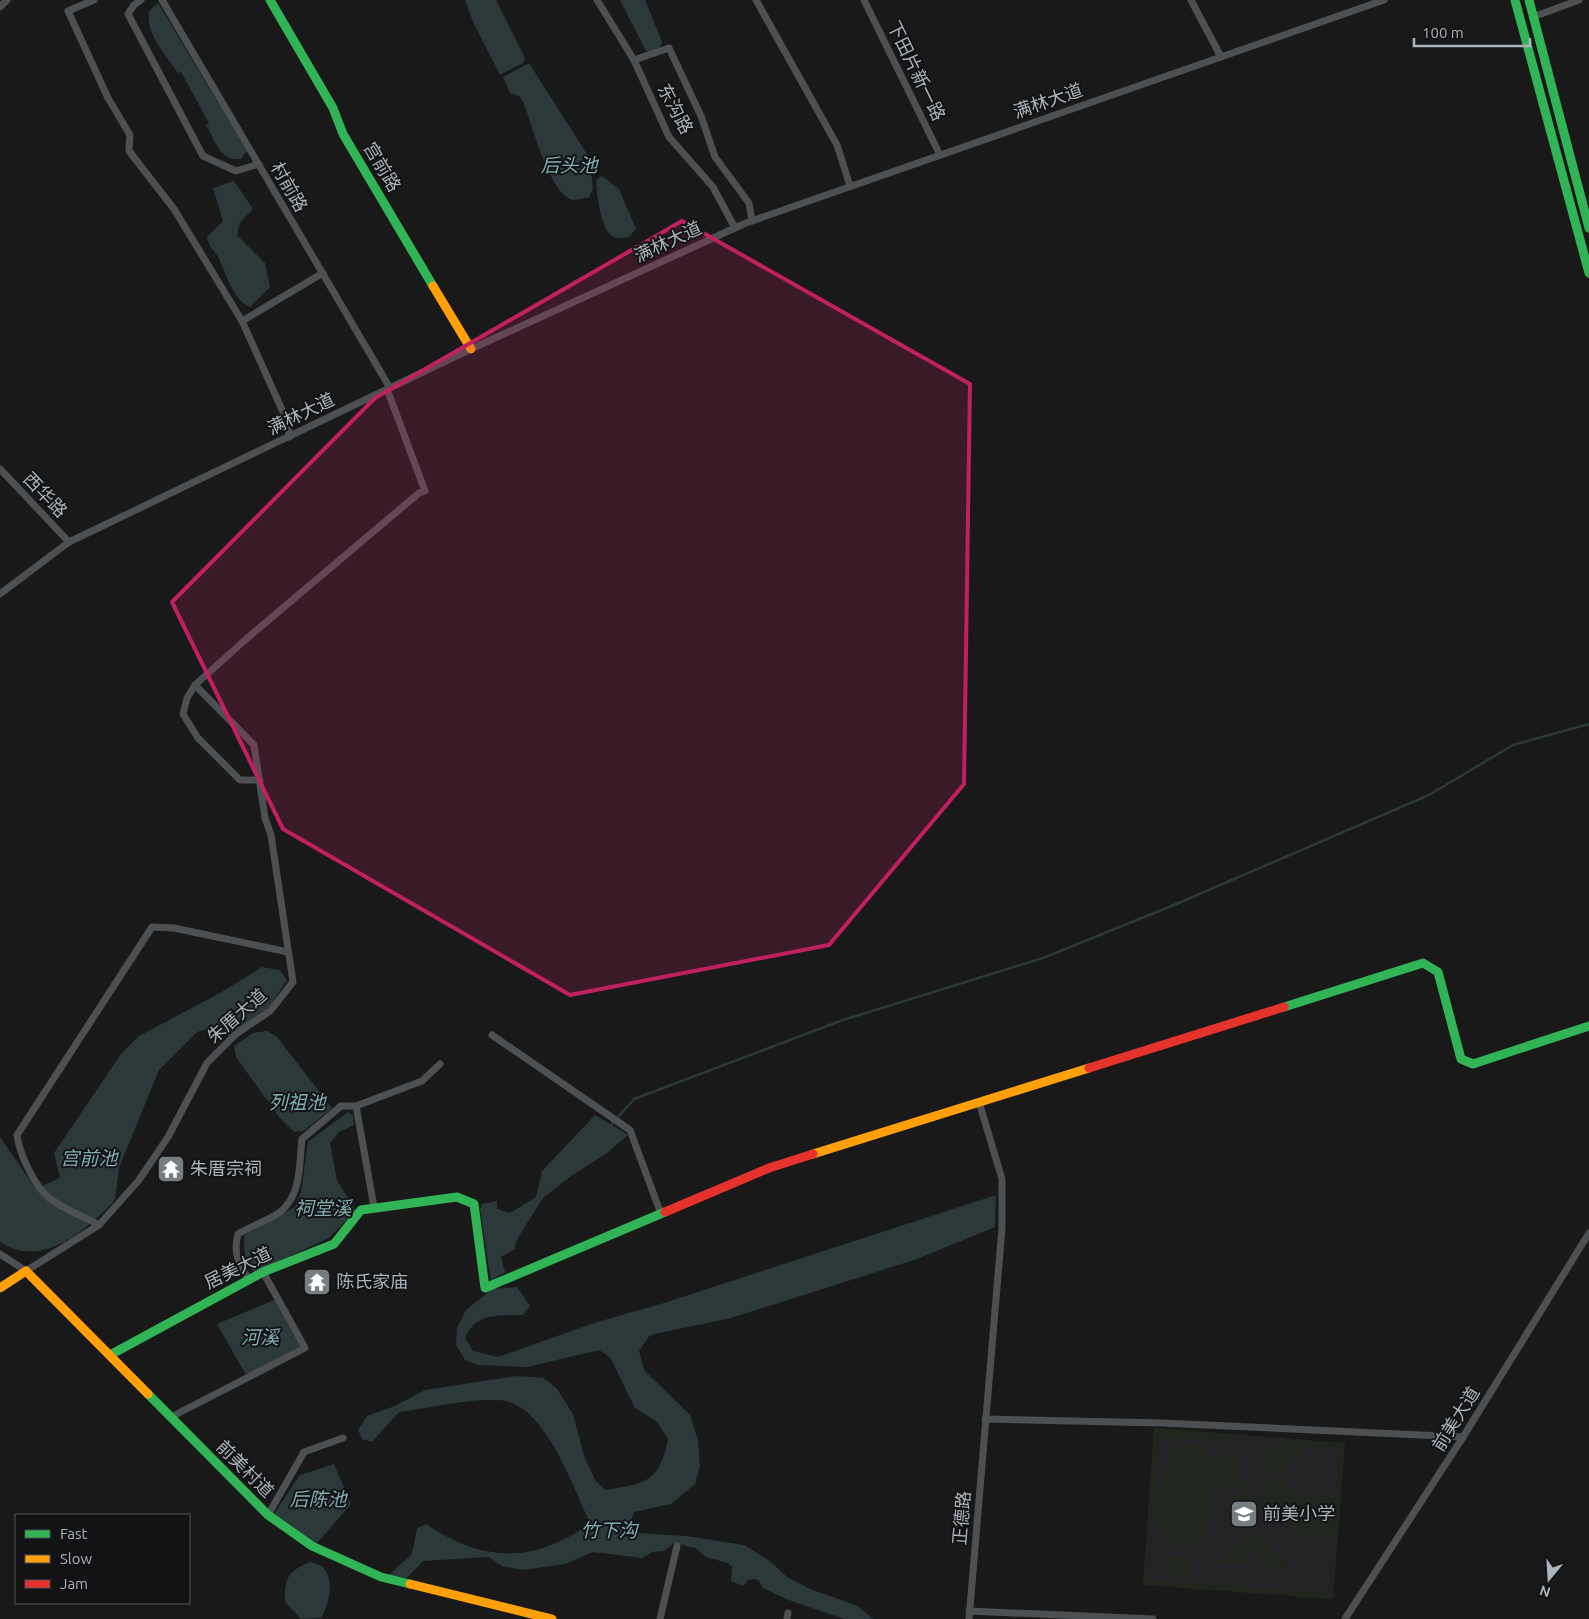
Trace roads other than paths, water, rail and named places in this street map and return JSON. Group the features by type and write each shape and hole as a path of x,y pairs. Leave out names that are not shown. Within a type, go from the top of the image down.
{"street":[{"path":"0,7 7,0"},
{"path":"94,0 68,11 108,98 130,135 130,151 174,208 242,321 288,423 288,437"},
{"path":"141,0 134,5 128,14 203,156 236,171 258,164"},
{"name":"村前路","path":"162,0 389,388 424,491 418,493 195,685"},
{"name":"宫前路","path":"270,0 333,108 343,134 472,349"},
{"name":"东沟路","path":"597,0 634,60 670,137 713,187 735,228"},
{"path":"756,0 837,145 850,186"},
{"name":"下田片新一路","path":"864,0 940,155"},
{"path":"1191,0 1221,57"},
{"name":"满林大道","path":"0,594 69,542 389,388 735,228 850,186 1384,0"},
{"path":"1515,0 1589,273"},
{"path":"1529,0 1589,228"},
{"path":"1533,17 1579,0"},
{"path":"634,60 669,48 701,116 715,157 750,203 752,221"},
{"path":"242,321 323,273"},
{"name":"西华路","path":"0,469 69,542"},
{"path":"195,685 187,698 183,714 198,738 240,780 259,778"},
{"name":"朱厝大道","path":"26,1271 99,1225 139,1180 168,1137 207,1063 236,1034 270,1011 293,982 272,835 265,818 254,745 195,685"},
{"path":"99,1225 47,1196 28,1167 18,1147 17,1135 152,927 174,928 288,952"},
{"path":"356,1106 374,1207 457,1197 474,1204 485,1288 769,1168 1423,963 1438,972 1461,1059 1474,1064 1589,1026"},
{"path":"492,1035 630,1130 661,1214"},
{"path":"249,1279 237,1258 236,1244 238,1234 279,1213 288,1204 295,1193 302,1139 341,1106 356,1106 422,1081 432,1074 440,1064"},
{"name":"正德路","path":"969,1615 1002,1228 1002,1179 979,1102"},
{"name":"居美大道","path":"110,1355 263,1272 334,1244 361,1210 374,1207"},
{"name":"前美大道","path":"1345,1619 1463,1437 1589,1233"},
{"path":"0,1254 26,1271 0,1288"},
{"name":"前美村道","path":"26,1271 268,1515 312,1546 381,1578 552,1619"},
{"path":"171,1417 305,1348 263,1272"},
{"path":"985,1419 1162,1422 1463,1437"},
{"path":"268,1515 304,1452 343,1438"},
{"path":"660,1619 677,1546"},
{"path":"969,1615 1152,1619"}],"water":[{"path":"465,0 496,0 525,58 523,63 500,75 473,22"},
{"path":"620,0 645,0 662,42 660,47 651,52 646,51"},
{"path":"158,3 247,151 241,159 228,157 219,149 206,125 209,123 181,72 178,73 153,36 150,27 149,11"},
{"name":"后头池","path":"529,63 590,159 593,189 589,198 574,200 565,195 557,186 549,173 523,102 519,96 510,93 503,77"},
{"path":"602,176 619,189 636,229 629,237 618,238 611,235 603,222 596,180"},
{"path":"234,181 253,209 240,222 237,235 265,263 270,287 250,307 235,293 207,237 223,221 213,188"},
{"name":"宫前池","path":"262,967 280,970 287,980 268,1008 229,1036 207,1029 197,1032 159,1070 119,1168 115,1200 104,1212 77,1234 47,1249 31,1251 16,1249 0,1242 0,1137 36,1189 60,1178 54,1153 121,1054 139,1036 220,993"},
{"name":"列祖池","path":"267,1031 277,1037 332,1108 304,1131 294,1132 279,1117 236,1057 234,1046 253,1033"},
{"name":"祠堂溪","path":"348,1112 353,1115 354,1125 339,1132 330,1143 337,1180 356,1211 329,1238 255,1272 246,1261 244,1235 295,1207 301,1192 308,1142"},
{"path":"595,1115 628,1135 607,1153 571,1176 543,1198 516,1241 515,1249 501,1257 505,1272 492,1280 480,1209 482,1204 497,1201 497,1209 510,1213 536,1197 542,1171"},
{"name":"竹下沟","path":"996,1195 995,1227 917,1259 731,1318 650,1335 639,1351 644,1370 690,1415 698,1440 700,1466 695,1484 671,1504 634,1512 632,1523 637,1533 686,1536 744,1545 771,1562 787,1577 810,1589 858,1606 873,1619 844,1619 786,1599 763,1588 758,1580 748,1580 743,1586 731,1581 732,1567 728,1563 706,1557 695,1548 674,1543 664,1551 652,1552 642,1558 593,1552 565,1564 523,1570 502,1566 489,1557 423,1561 407,1578 389,1575 412,1554 417,1528 426,1524 458,1542 474,1548 508,1553 525,1552 560,1541 580,1530 588,1518 564,1465 542,1428 528,1414 513,1404 497,1400 485,1400 399,1412 372,1442 362,1439 358,1430 367,1416 395,1406 425,1390 517,1376 544,1378 557,1389 573,1414 585,1459 596,1481 605,1490 640,1483 655,1472 665,1453 668,1439 657,1422 635,1408 610,1357 599,1350 527,1367 478,1365 465,1360 456,1345 457,1328 466,1310 492,1289 517,1287 530,1306 523,1315 496,1316 481,1320 475,1324 465,1338 473,1351 498,1357 594,1323 664,1303"},
{"name":"河溪","path":"274,1300 301,1348 246,1375 217,1324"},
{"name":"后陈池","path":"334,1464 351,1504 316,1544 274,1514 300,1475"},
{"path":"310,1562 320,1565 326,1571 330,1591 321,1618 301,1619 285,1602 285,1587 292,1572"}],"waterway":[{"path":"611,1125 634,1099 843,1020 1043,958 1174,905 1429,795 1513,745 1589,724"}],"place":[{"name":"朱厝宗祠","path":"171,1169"},
{"name":"陈氏家庙","path":"317,1282"},
{"name":"前美小学","path":"1244,1514"}]}
